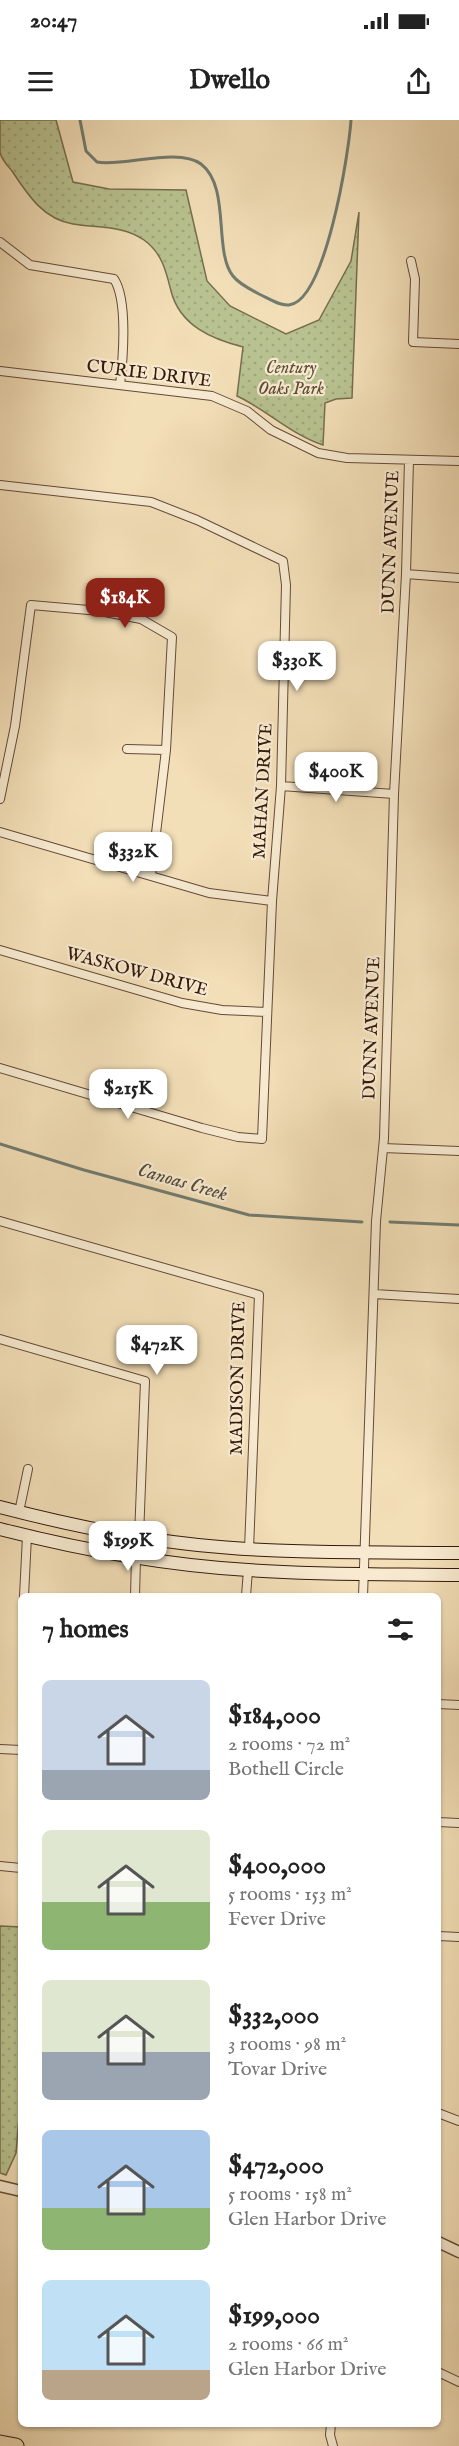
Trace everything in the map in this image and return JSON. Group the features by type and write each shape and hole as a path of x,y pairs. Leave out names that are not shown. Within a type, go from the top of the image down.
{"highway":[{"path":"0,2443 16,2446"}],"main road":[{"path":"0,1507 63,1523 139,1537 249,1549 459,1553"},
{"path":"0,1529 136,1558 248,1570 459,1575"}],"street":[{"path":"0,242 30,265 114,279 120,289 123,346 120,386"},
{"path":"411,261 415,279 413,342 459,344"},
{"name":"CURIE DRIVE","path":"0,371 212,396 247,411 271,430 318,453 347,458 459,461"},
{"name":"DUNN AVENUE","path":"363,1593 376,1221 383,1148 394,794 410,460"},
{"name":"MAHAN DRIVE","path":"0,485 151,502 283,561 286,585 281,786 272,901 262,1139 238,1137 202,1128 0,1068"},
{"path":"406,574 459,578"},
{"path":"0,799 15,726 31,605 100,611 141,619 172,637 166,750 152,875"},
{"path":"127,749 166,750"},
{"path":"281,786 394,794"},
{"path":"0,832 209,893 272,901"},
{"name":"WASKOW DRIVE","path":"0,950 182,1004 222,1010 267,1012"},
{"path":"383,1148 459,1150"},
{"name":"MADISON DRIVE","path":"0,1221 259,1295 249,1549"},
{"path":"374,1294 459,1299"},
{"path":"0,1339 145,1382 139,1537"},
{"path":"19,1512 28,1468"},
{"path":"24,1593 27,1536"},
{"path":"135,1593 136,1558"},
{"path":"246,1593 248,1570"},
{"path":"441,1704 459,1705"},
{"path":"0,1749 18,1750"},
{"path":"441,1822 459,1823"},
{"path":"0,1866 18,1868"},
{"path":"441,1936 459,1937"},
{"path":"441,2114 459,2121"},
{"path":"0,2186 18,2190"},
{"path":"441,2243 459,2252"},
{"path":"441,2373 459,2382"},
{"path":"331,2427 333,2446"}],"green space":[{"name":"Century Oaks Park","path":"0,120 56,120 73,182 109,189 186,190 207,281 230,306 286,334 319,320 351,261 359,212 352,398 336,399 325,403 323,445 300,435 237,396 243,347 209,335 190,322 175,303 162,263 150,245 136,235 127,232 62,221 37,205 2,157"},
{"path":"0,1926 18,1927 18,2129 16,2153 6,2175 0,2173"}],"waterway":[{"path":"80,120 86,151 97,162 179,157 201,164 210,174 216,188 224,251 227,265 233,276 241,284 285,305 302,297 314,279 324,253 340,191 351,120"},
{"name":"Canoas Creek","path":"0,1144 84,1170 249,1215 362,1222"},
{"name":"Canoas Creek","path":"390,1222 459,1225"}]}
